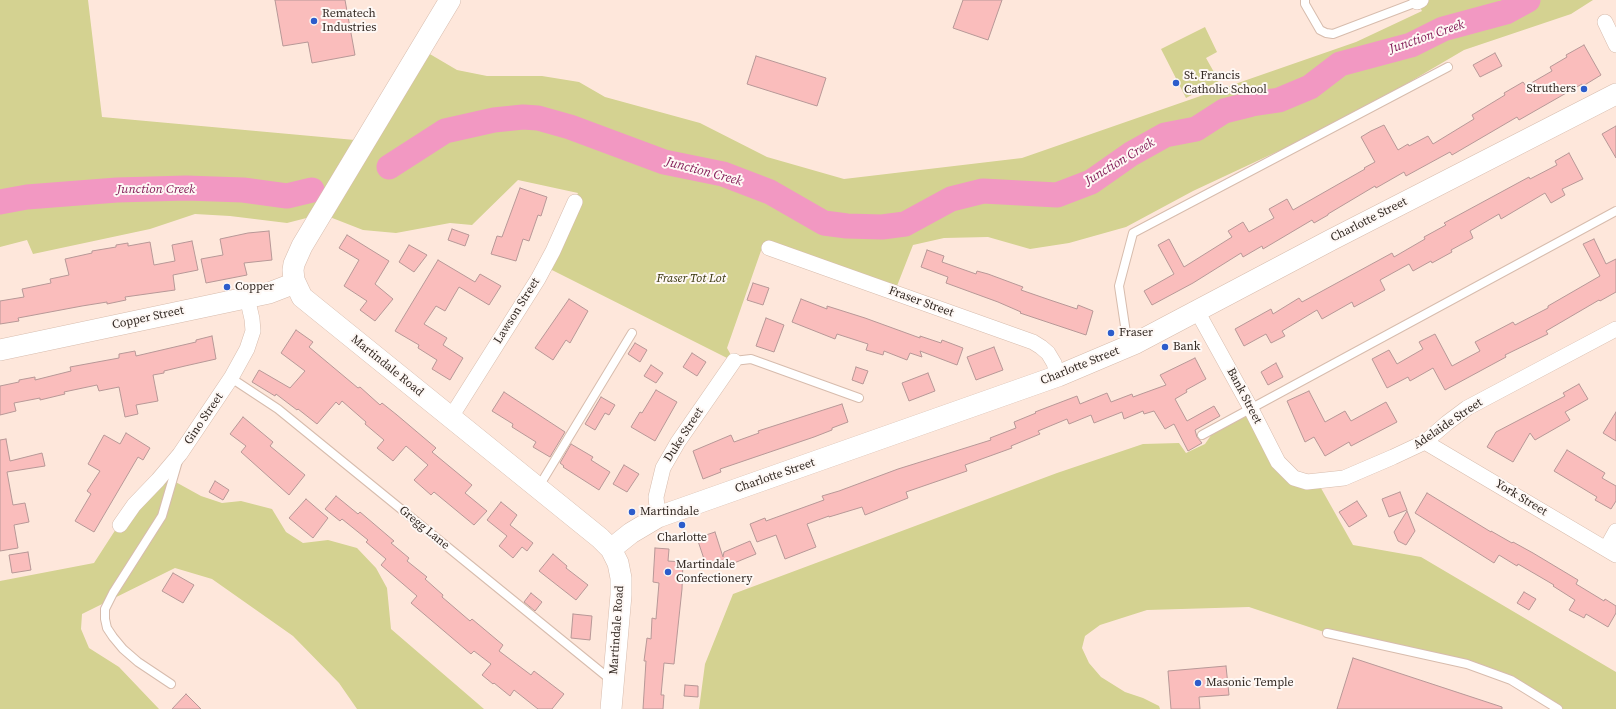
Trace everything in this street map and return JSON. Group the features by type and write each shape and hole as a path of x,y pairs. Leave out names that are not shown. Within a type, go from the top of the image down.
{"street":[{"path":"295,283 293,270 302,246 450,0"},
{"path":"1605,22 1616,45"},
{"name":"Charlotte Street","path":"611,549 632,533 658,517 1058,376 1128,346 1616,94"},
{"name":"Lawson Street","path":"451,417 538,279 554,251 575,202"},
{"name":"Fraser Street","path":"769,248 1032,342 1041,347 1048,354 1054,363 1058,376"},
{"name":"Copper Street","path":"0,350 269,293 295,283"},
{"name":"Martindale Road","path":"295,283 302,297 600,538 611,549 618,563 621,578 621,595 611,709"},
{"name":"Gino Street","path":"120,525 134,505 180,454 231,378 247,349 253,331 247,297"},
{"name":"Bank Street","path":"1197,311 1250,407 1278,462 1294,478"},
{"name":"Adelaide Street","path":"1294,478 1300,481 1317,482 1344,478 1393,457 1425,442 1467,408 1616,329"},
{"name":"Duke Street","path":"658,517 656,498 663,468 678,442 734,361"},
{"name":"York Street","path":"1425,442 1611,552"},
{"path":"1611,552 1616,531"}],"lane":[{"path":"1305,0 1305,4 1320,30 1333,34 1419,1"},
{"path":"1128,346 1119,286 1133,233 1448,68"},
{"path":"1202,435 1250,407 1616,211"},
{"path":"538,488 632,333"},
{"path":"734,361 751,359 859,398"},
{"name":"Gregg Lane","path":"231,378 278,409 613,682"},
{"path":"171,684 138,662 123,649 113,637 105,619 105,609 113,593 162,516 180,454"},
{"path":"1327,633 1467,664 1511,680 1558,709"}],"green space":[{"name":"Fraser Tot Lot","path":"0,0 88,0 102,117 366,141 423,50 457,70 487,76 542,76 579,82 605,97 700,123 767,157 844,179 1022,158 1356,42 1422,11 1416,0 1593,0 1571,14 1464,50 1367,107 1285,148 1193,191 1126,227 1069,243 1030,249 988,237 944,238 913,245 895,291 763,245 727,348 735,362 544,266 578,193 518,180 472,225 450,223 396,233 363,230 322,214 287,223 230,216 195,214 150,229 33,254 27,240 0,247"},
{"path":"1205,27 1217,52 1206,58 1219,81 1186,98 1161,49"},
{"path":"1251,406 1279,462 1317,481 1353,545 1421,557 1616,672 1616,709 1560,709 1496,674 1327,633 1249,607 1147,610 1100,625 1085,636 1082,648 1089,663 1101,677 1125,692 1143,698 1159,706 1160,709 699,709 705,664 733,594 1057,473 1143,444 1179,443 1186,453 1205,444 1218,425"},
{"path":"179,454 172,480 201,496 222,503 241,501 272,509 286,532 303,543 328,540 357,548 376,568 387,588 391,629 484,709 357,709 339,683 293,636 212,579 175,568 82,614 81,629 89,648 119,667 159,709 0,709 0,581 94,563 125,515"}],"building":[{"name":"Rematech Industries","path":"275,0 345,0 355,55 312,63 308,42 283,46"},
{"path":"963,0 1002,0 988,40 953,28"},
{"path":"1584,45 1601,75 1583,86 1582,84 1519,120 1517,117 1452,155 1450,152 1406,176 1404,172 1376,188 1375,186 1314,223 1312,220 1263,249 1262,246 1243,257 1241,253 1193,283 1152,305 1144,291 1174,274 1158,245 1169,239 1184,267 1232,237 1228,231 1243,222 1249,232 1274,218 1269,209 1287,199 1293,210 1375,162 1361,137 1371,131 1384,125 1398,150 1408,144 1409,146 1428,136 1433,144 1474,119 1472,115 1505,95 1504,93 1523,82 1526,86 1552,71 1550,67 1567,57 1566,55"},
{"path":"1495,53 1502,66 1480,77 1473,65"},
{"path":"756,56 826,78 817,106 747,84"},
{"path":"1616,126 1616,158 1602,134"},
{"path":"1569,153 1583,179 1562,189 1565,195 1551,203 1545,193 1501,219 1499,214 1470,231 1473,238 1451,250 1452,252 1413,271 1409,264 1380,280 1385,290 1354,307 1352,302 1322,319 1317,310 1282,331 1285,336 1271,343 1266,334 1244,346 1235,329 1271,309 1273,314 1299,298 1302,302 1392,253 1394,257 1425,239 1424,237 1446,225 1444,223 1529,177 1530,179 1557,165 1555,161"},
{"path":"520,188 547,197 541,216 538,215 529,241 523,239 516,261 491,254 497,236 502,237"},
{"path":"452,229 469,235 465,246 448,240"},
{"path":"269,231 272,260 244,263 247,275 206,283 201,259 223,255 220,239 248,233"},
{"path":"347,235 389,261 375,284 393,299 375,321 360,310 367,301 344,286 359,260 339,248"},
{"path":"1594,239 1606,264 1616,259 1616,292 1600,301 1599,300 1546,331 1548,334 1505,355 1506,357 1445,390 1433,368 1410,381 1408,377 1387,388 1372,359 1389,350 1397,364 1423,349 1419,342 1435,334 1452,366 1480,351 1475,342 1513,322 1515,325 1548,308 1548,306 1600,276 1583,244"},
{"path":"192,241 198,270 173,275 175,290 125,297 126,300 107,304 107,302 82,306 18,318 19,321 0,324 0,301 24,297 22,289 51,283 50,279 69,275 65,259 92,253 92,251 116,247 116,245 128,243 128,246 150,242 154,265 175,261 172,245"},
{"path":"409,245 427,255 414,272 399,262"},
{"path":"927,250 944,256 942,262 976,274 977,271 988,274 1023,287 1021,290 1077,309 1078,305 1093,311 1086,335 1020,313 1021,312 998,302 946,283 948,277 921,267"},
{"path":"438,260 475,282 480,274 501,286 489,305 459,287 445,311 436,306 424,324 447,338 443,345 463,358 450,380 432,369 437,360 418,348 419,345 395,331"},
{"path":"753,283 769,288 763,305 747,300"},
{"path":"569,299 588,311 570,343 566,340 553,360 535,348"},
{"path":"801,299 827,309 827,306 865,318 920,338 920,336 941,343 942,340 963,348 957,365 920,351 922,357 910,353 907,360 884,351 883,355 866,350 868,344 837,334 835,339 792,322"},
{"path":"766,318 784,325 774,352 756,346"},
{"path":"296,330 313,342 309,347 358,388 360,387 380,405 382,403 436,448 432,452 472,485 465,493 487,511 474,525 434,492 431,495 414,480 428,465 406,446 393,461 377,448 384,440 365,424 366,422 342,401 339,405 336,402 317,424 276,394 275,396 252,382 259,370 290,388 305,371 281,353"},
{"path":"212,336 216,359 153,375 158,401 136,405 138,414 125,417 119,387 99,391 97,385 64,392 65,394 40,400 40,398 14,403 16,411 0,415 0,386 19,382 19,380 35,377 35,380 71,371 70,367 119,358 119,354 135,351 136,356 196,342 196,340"},
{"path":"635,343 647,350 640,362 628,354"},
{"path":"994,347 1003,370 976,380 967,357"},
{"path":"692,353 706,362 697,376 683,367"},
{"path":"1195,358 1206,379 1186,390 1187,392 1175,399 1187,421 1214,406 1220,416 1195,430 1197,437 1202,443 1188,451 1174,424 1165,429 1154,411 1144,414 1143,411 1124,419 1122,412 1094,423 1091,415 1069,424 1067,419 1038,431 1040,434 1011,446 1012,448 965,465 967,471 906,492 908,498 865,515 862,507 807,524 816,547 785,559 776,535 757,542 750,524 765,518 766,521 824,500 822,496 898,469 991,440 990,438 1016,428 1014,422 1036,413 1035,412 1077,396 1080,404 1107,393 1111,402 1132,394 1133,397 1166,385 1160,375"},
{"path":"1276,363 1283,377 1268,385 1261,372"},
{"path":"651,365 663,373 656,383 644,376"},
{"path":"856,367 868,371 863,384 852,380"},
{"path":"928,373 935,391 909,401 902,383"},
{"path":"1579,384 1588,399 1565,412 1570,420 1535,440 1530,433 1513,462 1487,447 1496,432 1565,396 1563,393"},
{"path":"656,390 677,402 655,441 631,427 640,412 642,413"},
{"path":"1309,391 1325,422 1345,411 1351,421 1386,402 1397,422 1351,446 1349,442 1325,456 1314,437 1305,442 1287,401"},
{"path":"504,392 565,432 550,457 533,447 536,442 512,427 513,424 492,411"},
{"path":"601,397 615,405 609,415 605,413 595,430 585,424"},
{"path":"842,404 848,422 814,437 720,469 721,472 703,479 693,451 731,435 734,442 759,433 758,431"},
{"path":"1616,412 1616,441 1603,433"},
{"path":"243,417 273,442 270,446 305,475 289,495 241,452 246,446 230,434"},
{"path":"126,433 150,448 143,460 138,457 94,532 75,521 91,494 87,491 100,471 88,464 104,435 120,444"},
{"path":"6,439 10,461 42,453 45,466 7,472 13,505 25,503 29,522 14,525 18,548 0,551 0,440"},
{"path":"571,444 593,457 591,460 610,472 599,490 563,467 564,466 560,463"},
{"path":"1567,450 1605,473 1602,478 1616,486 1616,501 1611,509 1595,500 1597,497 1554,471"},
{"path":"624,465 639,474 627,492 613,484"},
{"path":"215,481 229,490 223,500 209,492"},
{"path":"1400,492 1407,510 1389,517 1382,499"},
{"path":"1427,493 1491,532 1533,553 1578,580 1576,584 1604,601 1605,599 1616,606 1616,613 1608,627 1586,614 1584,618 1569,610 1575,600 1553,586 1554,585 1499,555 1494,563 1415,513"},
{"path":"336,496 358,514 360,512 394,541 391,543 409,558 407,561 427,577 425,579 443,595 442,597 470,621 472,619 503,645 499,651 531,675 534,671 564,694 552,709 538,709 514,690 510,696 482,675 491,664 474,651 471,654 411,603 417,596 381,565 386,559 366,542 368,540 342,519 340,521 325,509"},
{"path":"306,499 328,518 313,538 289,518"},
{"path":"1357,501 1367,516 1349,527 1339,512"},
{"path":"501,502 517,515 510,525 533,543 527,551 522,547 513,558 499,546 507,536 487,520"},
{"path":"1407,511 1415,531 1406,545 1398,541 1394,532"},
{"path":"715,532 723,557 724,552 750,541 756,554 722,568 723,560 706,565 697,538"},
{"path":"655,548 669,549 668,561 683,562 682,589 674,664 664,663 661,695 664,695 663,709 643,709 646,661 644,661 647,638 651,639 652,618 656,619 659,583 653,582"},
{"path":"28,552 31,570 12,573 9,555"},
{"path":"553,554 567,566 566,568 588,585 576,600 539,571"},
{"path":"173,573 194,585 183,603 162,591"},
{"path":"1524,592 1536,599 1529,610 1517,603"},
{"path":"531,593 542,602 535,611 524,602"},
{"path":"573,614 592,616 590,640 571,638"},
{"path":"1353,658 1502,707 1502,709 1337,709"},
{"name":"Masonic Temple","path":"1226,666 1229,695 1199,697 1200,709 1171,709 1168,671"},
{"path":"685,685 698,686 698,697 684,696"},
{"path":"186,694 201,709 172,709"}],"waterway":[{"name":"Junction Creek","path":"389,167 445,131 494,120 523,117 538,118 570,127 664,162 723,174 770,192 824,223 847,226 882,227 905,224 951,199 983,191 1057,195 1091,182 1131,154 1165,135 1196,129 1224,111 1252,104 1279,100 1310,87 1340,64 1411,45 1443,29 1506,12 1528,0"},
{"name":"Junction Creek","path":"0,202 27,197 117,190 186,188 243,190 287,196 312,190"}],"place":[{"name":"Rematech Industries","path":"314,21"},
{"name":"St. Francis Catholic School","path":"1176,83"},
{"name":"Struthers","path":"1584,89"},
{"name":"Copper","path":"227,287"},
{"name":"Fraser","path":"1111,333"},
{"name":"Bank","path":"1165,347"},
{"name":"Martindale","path":"632,512"},
{"name":"Charlotte","path":"682,525"},
{"name":"Martindale Confectionery","path":"668,572"},
{"name":"Masonic Temple","path":"1198,683"}]}
